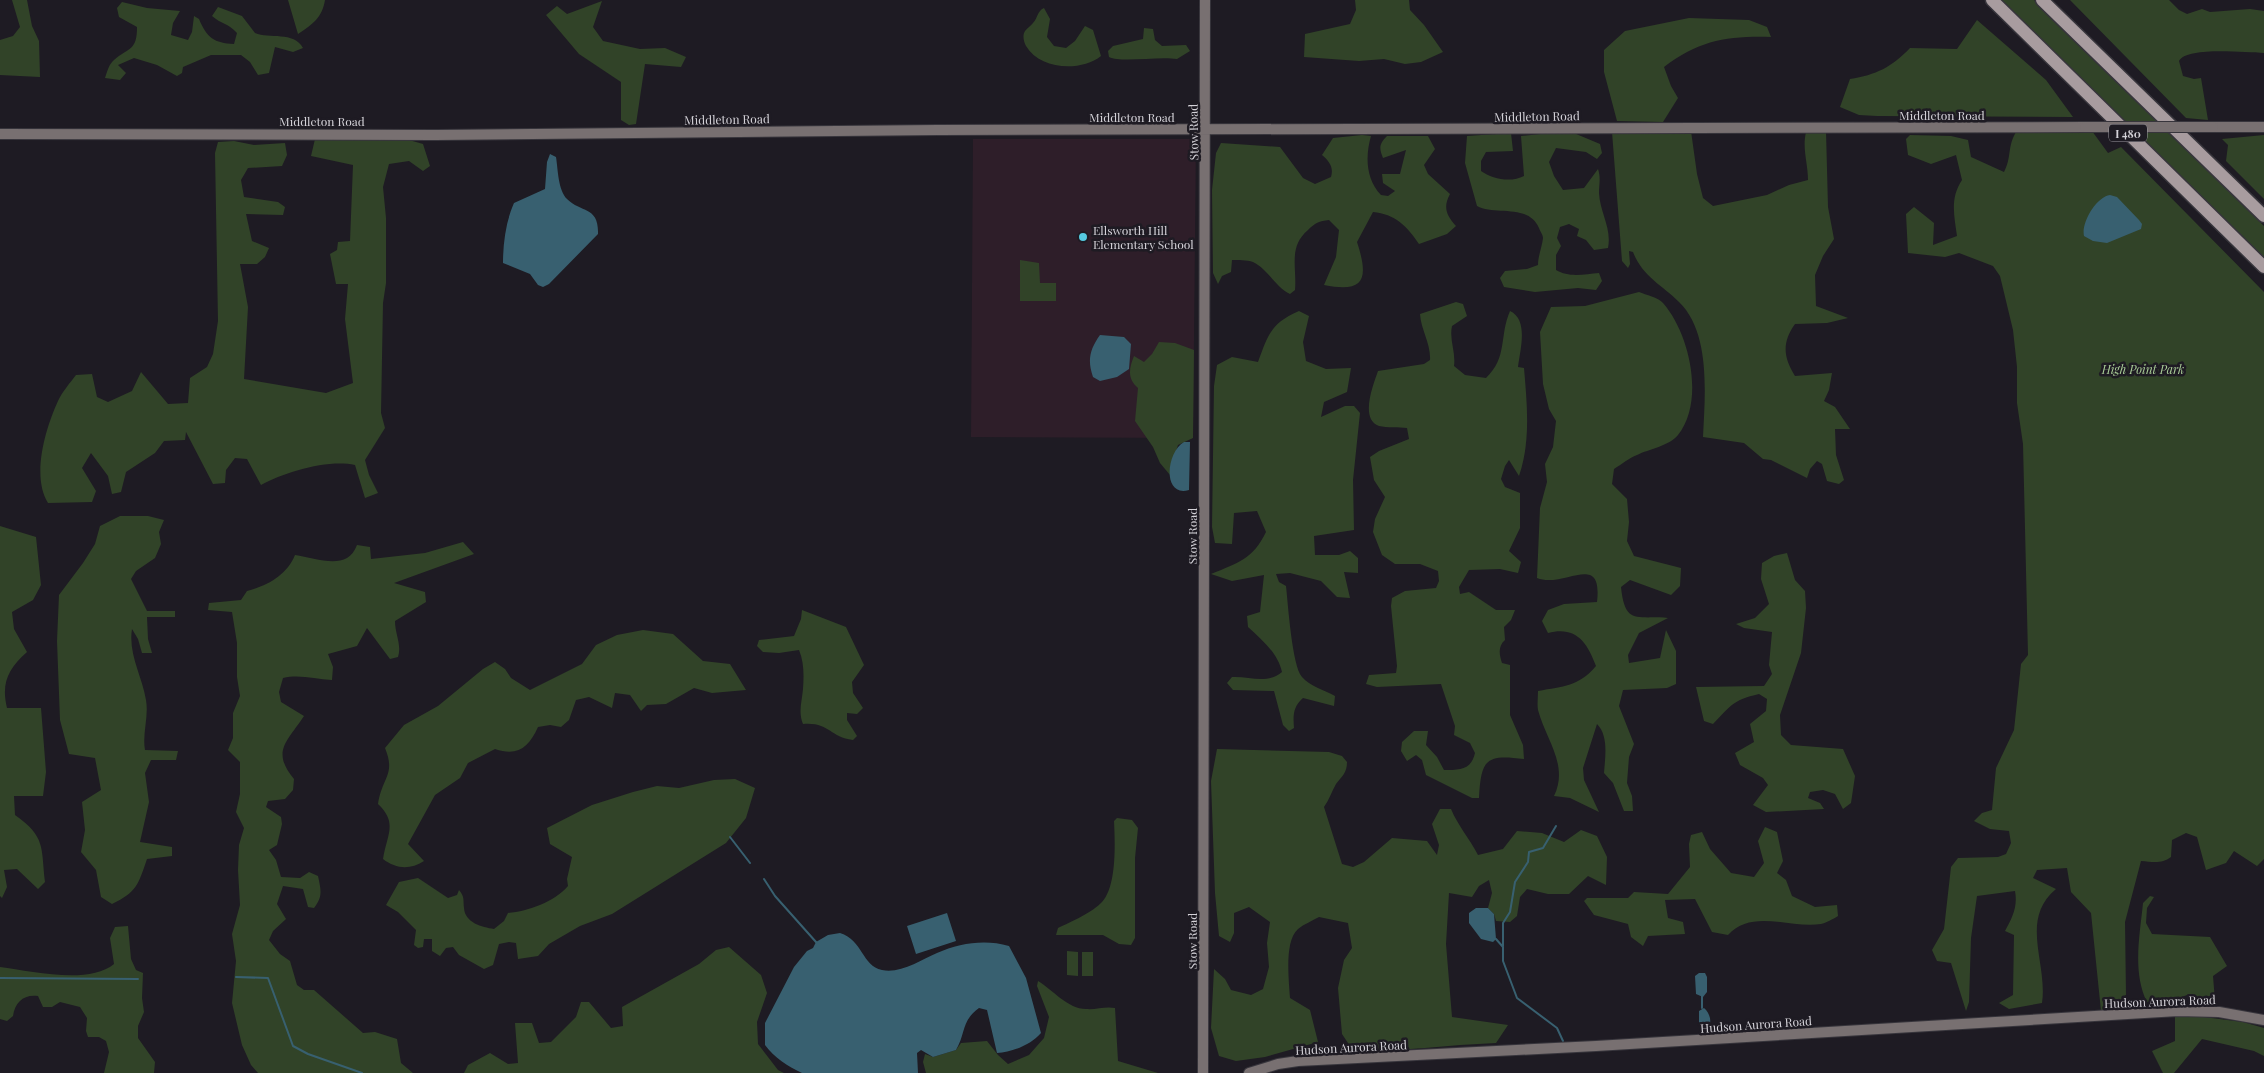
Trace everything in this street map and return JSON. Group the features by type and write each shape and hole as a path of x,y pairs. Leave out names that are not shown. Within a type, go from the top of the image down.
{"highway":[{"name":"I 480","path":"1992,0 2264,267"},
{"name":"I 480","path":"2042,0 2264,216"}],"street":[{"name":"Stow Road","path":"1203,1073 1205,0"},
{"name":"Middleton Road","path":"0,134 2264,127"},
{"name":"Hudson Aurora Road","path":"1249,1073 1278,1064 1298,1061 1584,1047 2178,1011 2229,1013 2264,1020"},
{"path":"1204,1048 1207,1065 1211,1073"}],"shaded area":[{"name":"Ellsworth Hill Elementary School","path":"973,139 1196,139 1193,438 971,437"}],"green space":[{"path":"12,0 27,0 32,26 39,41 40,77 0,75 0,40 13,36 20,27"},
{"path":"288,0 325,0 322,12 316,20 298,34"},
{"path":"1355,0 1409,0 1410,10 1424,25 1443,52 1421,62 1405,64 1384,59 1359,61 1304,57 1305,34 1350,24 1356,10"},
{"path":"2000,0 2034,0 2158,121 2125,122"},
{"path":"2070,0 2169,0 2179,10 2187,14 2202,9 2210,12 2250,9 2264,11 2264,53 2205,52 2184,56 2179,61 2183,76 2194,79 2201,78 2208,120 2186,118"},
{"path":"602,1 593,27 603,41 640,49 665,48 686,57 681,67 645,64 636,124 629,125 621,120 621,82 579,54 546,15 557,6 567,14"},
{"path":"122,2 147,8 180,11 173,23 171,35 188,40 192,32 194,16 199,19 208,35 216,41 234,44 237,33 231,27 212,16 218,7 242,16 255,33 288,37 294,39 303,48 293,52 275,47 269,73 258,75 250,62 241,55 211,55 183,67 182,73 177,76 157,65 134,58 118,65 126,73 120,80 105,78 112,62 131,48 136,40 137,27 119,17 117,8"},
{"path":"1044,8 1050,19 1047,37 1054,46 1066,48 1075,41 1085,26 1093,30 1101,56 1083,65 1061,66 1041,60 1032,54 1025,44 1024,33"},
{"path":"1689,18 1749,20 1767,27 1771,37 1727,39 1702,45 1677,58 1664,67 1678,98 1663,122 1617,121 1604,72 1604,50 1625,31"},
{"path":"1977,20 2046,80 2073,117 1877,116 1859,115 1840,107 1850,79 1883,69 1910,48 1957,49"},
{"path":"1144,28 1153,29 1155,40 1162,46 1186,45 1190,51 1177,59 1115,59 1109,57 1108,51 1113,46 1143,39"},
{"path":"1569,131 1600,144 1602,153 1597,159 1586,152 1556,148 1549,162 1554,176 1563,190 1584,188 1598,169 1600,200 1609,241 1608,248 1594,250 1586,240 1577,236 1579,229 1569,224 1560,227 1557,238 1561,246 1556,255 1556,270 1572,275 1599,273 1602,281 1596,290 1578,288 1535,292 1504,287 1500,278 1505,271 1527,269 1538,265 1543,237 1534,220 1527,215 1511,211 1484,209 1477,206 1465,163 1467,136 1511,133 1513,151 1486,152 1481,161 1481,171 1496,178 1508,180 1524,176 1521,136"},
{"path":"1691,131 1697,174 1703,198 1713,206 1767,195 1789,185 1808,180 1806,132 1826,131 1828,207 1834,239 1823,256 1815,275 1816,306 1848,318 1827,323 1795,324 1786,343 1786,356 1795,376 1832,373 1829,390 1824,401 1835,407 1850,429 1835,429 1836,455 1844,480 1839,484 1827,481 1822,464 1817,461 1810,469 1807,478 1771,460 1763,459 1744,443 1703,437 1705,403 1704,365 1697,330 1679,302 1647,274 1633,252 1629,251 1630,264 1628,268 1622,261 1612,132"},
{"name":"High Point Park","path":"2092,131 2108,153 2121,147 2264,292 2264,859 2257,866 2234,851 2226,863 2206,870 2197,837 2186,833 2172,840 2171,857 2168,859 2157,862 2141,861 2125,922 2126,995 2123,997 2123,1010 2101,1011 2091,913 2071,892 2067,868 2037,870 2033,878 2056,889 2045,901 2039,914 2037,928 2043,988 2042,1003 2009,1009 1999,1003 2013,995 2014,935 2005,931 2015,907 2015,891 1977,896 1971,938 1969,1002 1966,1011 1951,963 1937,961 1932,950 1944,929 1951,867 1958,858 1998,857 2006,854 2011,843 2009,831 1990,829 1974,821 1982,813 1992,810 1996,768 2014,730 2021,664 2028,655 2023,444 2017,403 2017,367 2013,330 2000,276 1993,266 1959,253 1945,257 1908,253 1906,214 1914,207 1934,223 1933,245 1957,236 1954,200 1962,180 1956,155 1931,164 1908,155 1906,139 1910,135 1951,136 1968,140 1971,157 2004,172 2008,162 2011,142 2016,132"},
{"path":"2135,132 2169,132 2264,226 2264,257"},
{"path":"2264,135 2264,199 2226,161 2228,145 2222,139"},
{"path":"1371,136 1368,167 1372,182 1381,195 1388,196 1395,191 1383,183 1382,174 1400,174 1406,150 1383,158 1380,149 1382,141 1387,136 1428,136 1435,149 1424,165 1428,174 1450,194 1446,207 1450,218 1456,226 1447,234 1419,244 1400,222 1388,215 1373,212 1357,242 1363,265 1363,274 1356,285 1338,287 1324,285 1336,257 1339,230 1329,220 1322,221 1311,228 1298,243 1295,258 1295,290 1290,294 1280,287 1258,265 1248,261 1232,260 1231,272 1222,276 1218,284 1213,273 1212,190 1216,153 1221,143 1280,147 1303,178 1315,184 1331,177 1332,170 1330,164 1322,155 1333,138"},
{"path":"315,139 409,140 423,144 430,166 423,171 409,161 389,164 383,187 386,218 386,283 383,303 381,413 385,428 365,460 369,475 378,493 365,498 355,465 320,465 294,471 261,485 247,459 235,458 226,470 225,483 213,484 186,432 185,440 164,441 155,453 126,472 121,492 112,494 108,476 91,453 82,468 96,491 92,502 48,503 43,492 41,479 42,452 45,438 58,401 76,375 92,374 97,397 108,402 132,391 141,372 168,404 188,403 190,378 207,367 213,354 218,321 215,153 218,142 234,141 254,145 285,143 287,155 282,166 248,168 241,180 244,197 278,202 285,207 283,215 246,214 252,241 269,248 265,257 257,264 240,264 248,307 244,379 326,393 353,383 345,319 348,284 336,284 330,254 337,250 338,242 350,241 353,165 311,156"},
{"path":"1020,260 1039,263 1040,283 1056,283 1056,301 1020,301"},
{"path":"1639,292 1661,301 1673,316 1681,332 1691,368 1691,404 1686,421 1678,435 1659,447 1628,459 1614,469 1612,484 1627,499 1629,522 1627,541 1634,556 1681,568 1680,586 1671,595 1630,580 1621,587 1623,599 1629,613 1641,617 1668,618 1639,633 1628,655 1629,663 1660,658 1666,630 1676,651 1676,684 1667,688 1623,690 1619,706 1634,744 1629,757 1627,783 1632,796 1633,811 1624,811 1613,783 1604,773 1605,741 1597,724 1583,768 1584,780 1599,812 1570,798 1554,796 1558,785 1558,763 1538,708 1538,691 1577,682 1596,666 1589,650 1579,638 1566,632 1548,633 1542,621 1548,610 1564,604 1597,602 1597,586 1594,578 1588,574 1548,580 1537,578 1540,508 1547,482 1545,464 1553,447 1556,421 1549,409 1543,384 1540,332 1551,307 1585,306"},
{"path":"1456,302 1463,304 1467,316 1452,326 1454,366 1465,375 1486,378 1493,370 1500,354 1510,311 1520,321 1522,336 1518,367 1524,368 1527,409 1527,436 1519,476 1509,460 1501,479 1505,487 1520,493 1520,528 1509,551 1521,562 1518,573 1500,569 1469,570 1459,587 1460,594 1469,592 1496,610 1515,610 1511,620 1504,627 1505,640 1501,645 1500,653 1502,663 1510,665 1510,715 1523,745 1524,759 1501,758 1488,762 1484,767 1482,775 1479,798 1472,798 1426,775 1422,760 1416,755 1407,761 1401,751 1402,742 1414,731 1428,731 1426,745 1437,757 1444,770 1464,768 1471,763 1475,753 1470,743 1454,735 1455,726 1441,684 1377,687 1366,684 1369,675 1396,673 1392,598 1405,591 1436,588 1439,581 1438,571 1420,564 1395,564 1382,555 1373,532 1375,519 1385,497 1374,480 1370,457 1379,451 1409,439 1407,428 1382,427 1373,422 1369,409 1371,392 1378,371 1424,364 1430,360 1429,348 1420,314"},
{"path":"1299,311 1309,316 1303,342 1306,361 1326,369 1351,368 1347,392 1324,402 1321,417 1345,406 1354,406 1360,413 1353,480 1354,530 1314,536 1315,555 1339,555 1350,551 1358,558 1358,573 1344,572 1350,598 1337,597 1321,581 1290,573 1276,574 1279,582 1286,586 1293,648 1299,671 1302,677 1309,683 1335,696 1334,706 1303,698 1294,712 1294,728 1289,731 1283,725 1274,691 1233,690 1227,683 1232,677 1264,679 1276,676 1282,672 1273,653 1248,627 1247,616 1260,612 1264,575 1232,581 1211,574 1244,559 1256,548 1266,532 1257,511 1234,513 1232,544 1215,543 1212,527 1214,386 1217,365 1232,357 1258,362 1268,337 1276,325"},
{"path":"1159,342 1175,343 1194,350 1193,438 1178,445 1170,475 1160,463 1153,447 1135,421 1138,388 1134,385 1130,373 1134,356 1144,362 1152,354"},
{"path":"120,516 148,516 164,520 159,532 161,544 155,558 136,571 131,579 147,611 175,611 175,617 147,617 148,639 152,653 142,653 138,639 132,629 131,638 146,700 145,750 178,751 176,760 151,760 145,773 149,802 140,842 172,847 172,856 147,859 136,887 127,896 112,904 101,897 96,870 81,852 85,830 82,802 101,790 95,758 69,754 60,720 57,641 59,595 95,544 100,526"},
{"path":"0,526 36,537 41,585 33,600 12,612 14,629 27,652 15,664 8,677 5,699 7,708 41,708 46,772 43,796 14,796 15,815 32,830 40,844 45,882 38,889 17,869 4,870 7,887 2,898 0,896"},
{"path":"463,542 474,554 394,583 425,592 426,602 395,621 399,648 398,657 390,659 367,628 357,646 328,654 333,667 332,680 301,677 283,678 279,692 281,702 304,716 284,747 283,761 294,779 293,790 285,799 268,801 266,807 281,817 282,824 277,845 269,850 276,860 281,877 300,878 309,872 318,876 320,889 320,897 314,908 308,907 303,889 283,886 277,904 286,919 273,931 269,940 280,954 290,961 297,985 304,990 314,990 363,1033 375,1032 397,1039 401,1063 413,1073 258,1073 251,1065 242,1045 232,1003 236,961 232,934 240,905 239,845 244,828 236,812 240,794 240,762 228,750 233,738 233,713 240,696 237,677 237,643 232,612 208,610 209,603 241,600 247,591 269,583 282,574 295,555 339,561 352,553 357,545 370,547 371,559 425,553"},
{"path":"1787,553 1795,580 1805,591 1806,608 1801,653 1780,715 1781,735 1791,745 1843,749 1855,776 1851,803 1843,809 1835,794 1823,790 1810,792 1808,798 1820,803 1824,809 1766,812 1753,805 1768,785 1763,778 1740,765 1735,753 1754,742 1750,724 1766,711 1767,699 1759,694 1737,701 1713,724 1704,721 1696,687 1764,686 1772,674 1769,665 1772,632 1744,628 1736,624 1755,618 1769,604 1761,579 1762,563 1774,556"},
{"path":"802,610 846,627 864,665 852,682 853,693 863,708 857,714 847,713 847,720 857,736 853,740 839,736 819,725 803,724 801,711 803,669 799,650 779,653 763,652 757,646 759,640 794,636 801,619"},
{"path":"643,630 673,634 703,661 730,664 746,690 712,693 694,688 666,704 647,705 641,711 630,695 615,693 612,708 589,697 576,700 569,720 561,727 550,725 538,727 531,740 522,749 510,752 495,749 468,763 460,778 435,795 408,844 424,861 414,866 403,867 393,865 383,859 390,829 388,817 378,804 389,770 385,748 404,725 438,706 483,669 495,662 505,669 511,678 530,690 582,664 596,645 617,635"},
{"path":"1217,749 1329,752 1342,756 1347,762 1346,769 1324,807 1342,864 1353,867 1364,862 1392,838 1427,841 1437,855 1439,845 1432,824 1440,809 1451,809 1478,855 1503,849 1517,831 1542,833 1564,842 1581,830 1597,836 1607,857 1606,885 1588,876 1569,894 1548,894 1527,889 1520,897 1517,916 1510,922 1496,921 1494,914 1488,908 1492,893 1489,880 1479,886 1472,897 1449,893 1446,944 1452,1017 1508,1025 1496,1043 1354,1052 1342,1034 1338,988 1344,960 1352,948 1348,923 1319,917 1298,929 1291,942 1288,962 1290,998 1310,1010 1318,1042 1265,1057 1236,1061 1219,1056 1211,1028 1214,969 1225,979 1231,990 1251,995 1263,989 1269,967 1267,943 1270,922 1249,907 1234,913 1234,933 1230,942 1219,936 1215,893 1211,781"},
{"path":"735,779 755,788 746,818 726,843 612,914 580,926 549,944 538,956 518,959 516,943 509,942 499,944 493,965 484,969 459,955 453,947 446,948 440,956 432,951 432,939 424,939 423,947 418,948 414,945 416,930 398,912 386,905 399,882 418,878 448,898 457,895 459,890 463,897 467,917 479,925 494,929 504,921 508,913 541,905 556,897 568,886 567,879 572,857 550,844 547,828 592,805 633,792 657,786 679,788 714,780"},
{"path":"1117,818 1132,820 1138,828 1135,858 1135,938 1131,945 1119,944 1103,935 1056,935 1058,928 1093,909 1107,895 1113,875 1115,852 1114,821"},
{"path":"1765,827 1777,832 1783,861 1777,873 1786,880 1792,896 1815,907 1837,905 1838,916 1821,924 1809,925 1772,921 1748,923 1738,927 1728,935 1712,932 1695,899 1665,900 1668,918 1683,922 1685,934 1648,936 1643,946 1631,937 1628,924 1594,915 1584,901 1587,898 1628,898 1634,892 1668,894 1690,867 1689,844 1691,835 1702,832 1710,849 1731,873 1754,877 1764,863 1758,841"},
{"path":"2150,896 2154,897 2147,908 2146,923 2152,934 2210,937 2227,966 2213,976 2215,1001 2211,1005 2196,1002 2190,994 2156,1006 2147,1002 2142,990 2138,953 2143,903"},
{"path":"128,926 131,959 136,970 143,973 142,998 144,1012 138,1026 138,1038 155,1062 154,1073 104,1073 109,1052 106,1041 99,1037 88,1037 86,1031 87,1018 80,1007 60,1002 52,1007 43,1007 38,996 28,996 18,1003 13,1016 7,1021 0,1019 0,967 59,975 90,974 103,970 114,964 110,938 115,927"},
{"path":"729,947 761,975 767,993 757,1022 758,1044 778,1070 784,1073 464,1073 468,1065 490,1053 508,1064 518,1063 515,1023 532,1023 539,1043 551,1042 576,1017 581,1002 589,1002 611,1028 623,1026 622,1007 699,964 716,950"},
{"path":"1067,951 1078,952 1078,976 1067,975"},
{"path":"1082,952 1093,952 1093,976 1082,976"},
{"path":"1038,981 1073,1006 1090,1009 1115,1008 1118,1061 1158,1073 926,1073 923,1062 925,1054 933,1057 956,1050 961,1043 987,1041 1008,1064 1029,1055 1044,1038 1049,1017 1037,986"},
{"path":"2196,1016 2243,1022 2264,1028 2264,1056 2254,1051 2202,1039 2174,1073 2163,1073 2152,1051 2175,1041 2175,1017"}],"water":[{"path":"550,154 556,157 560,185 564,195 572,203 592,214 598,225 598,234 549,284 543,287 538,285 530,274 503,263 503,255 507,225 514,203 545,189 547,162"},
{"path":"2110,195 2117,197 2139,220 2142,224 2141,229 2107,243 2093,241 2084,236 2087,218 2100,200"},
{"path":"1100,335 1124,337 1131,344 1129,369 1117,377 1100,381 1093,377 1090,355"},
{"path":"1184,442 1190,442 1189,490 1180,491 1174,487 1170,473 1173,455"},
{"path":"1476,908 1488,908 1494,914 1496,939 1493,942 1481,939 1469,923 1469,913"},
{"path":"947,913 956,941 916,954 907,926"},
{"path":"840,933 848,936 853,941 875,968 889,971 910,966 946,950 973,943 1009,946 1026,978 1041,1033 1021,1047 997,1053 987,1010 979,1008 966,1023 956,1050 933,1057 921,1050 917,1053 918,1073 802,1073 777,1058 765,1045 765,1023 794,967 807,951 813,948 816,942 828,935"},
{"path":"1699,973 1705,973 1707,977 1707,992 1703,997 1696,994 1695,976"},
{"path":"1704,1008 1709,1015 1710,1024 1707,1029 1701,1029 1699,1026 1699,1011"}],"waterway":[{"path":"1503,946 1503,923 1510,912 1515,882 1528,862 1529,852 1543,848 1556,826"},
{"path":"730,837 750,863"},
{"path":"764,879 775,896 816,942"},
{"path":"1496,939 1503,947 1503,961 1517,998 1557,1028 1563,1041"},
{"path":"236,977 268,978 293,1046 308,1054 362,1073"},
{"path":"0,978 138,979"},
{"path":"1702,996 1702,1008"}],"place":[{"name":"Ellsworth Hill Elementary School","path":"1083,237"}]}
